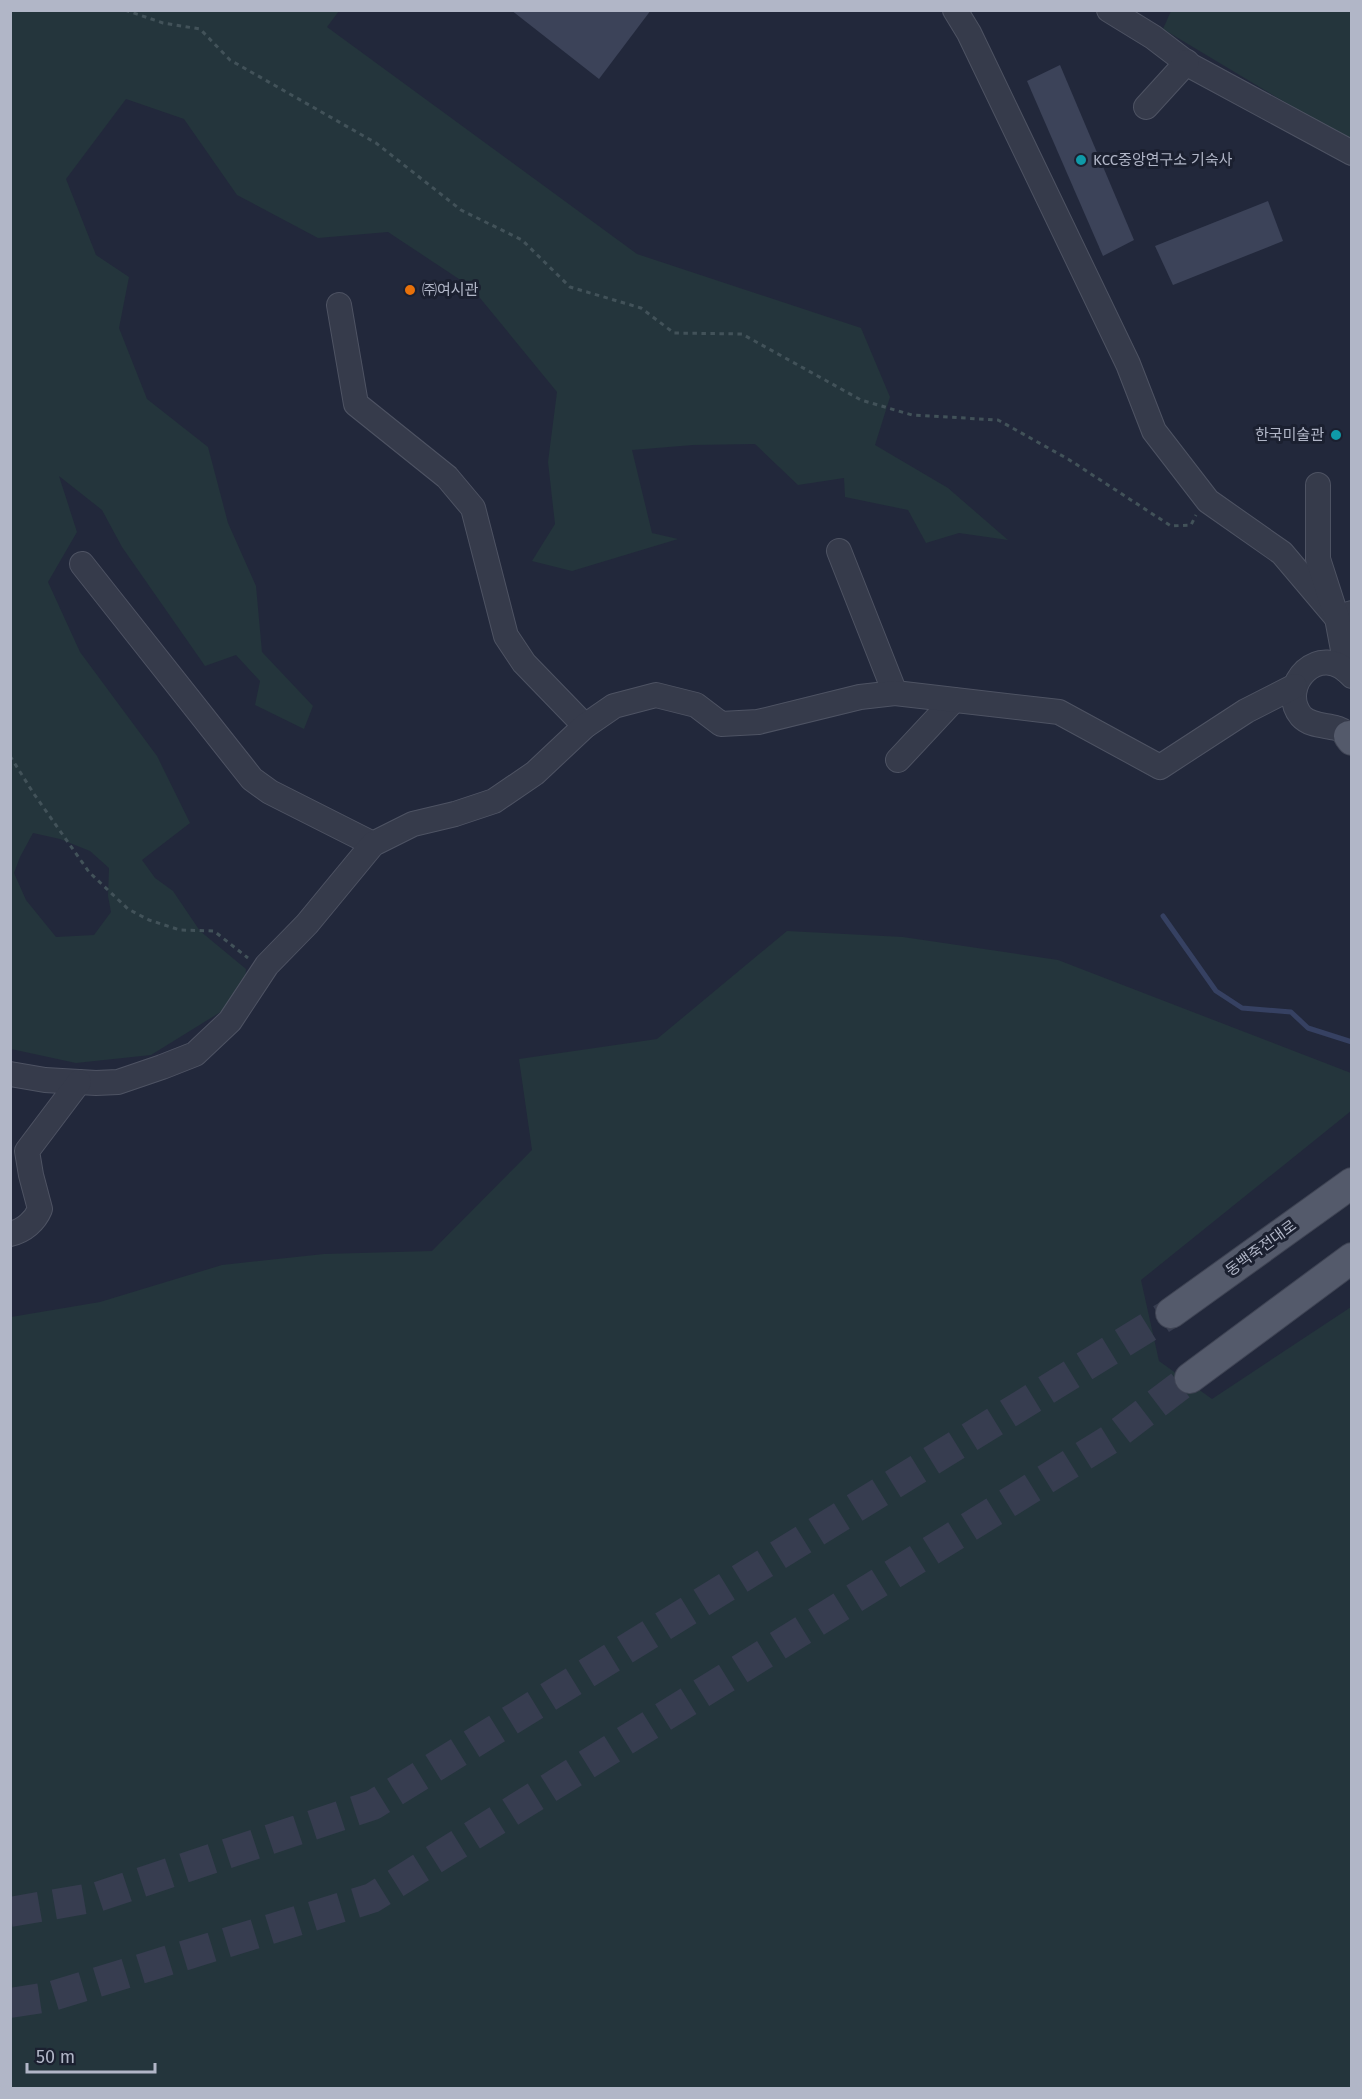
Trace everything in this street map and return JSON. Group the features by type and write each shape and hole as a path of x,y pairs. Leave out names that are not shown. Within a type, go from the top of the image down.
{"main road":[{"path":"1277,1236 1319,1193 1352,1165"},
{"name":"동백죽전대로","path":"1171,1313 1352,1183"},
{"path":"1190,1378 1352,1258"},
{"path":"1269,1318 1352,1278"}],"street":[{"path":"955,10 969,33 1128,364 1154,431 1205,497 1282,553 1344,616"},
{"path":"1109,10 1153,37 1187,62 1352,153"},
{"path":"1146,107 1187,62"},
{"path":"339,305 356,404 447,477 473,508 506,636 524,663 585,726"},
{"path":"1318,485 1318,559 1344,616 1349,673"},
{"path":"839,551 895,693"},
{"path":"82,564 252,779 270,792 373,844"},
{"path":"1348,732 1319,726 1302,716 1295,701 1295,686 1302,673 1316,663 1332,662 1349,673"},
{"path":"10,1074 45,1080 118,1082 195,1054 230,1021 264,971 307,924 373,844 413,824 456,814 494,801 535,772 585,726 614,706 656,695 696,705 721,724 758,722 860,697 895,693 1059,712 1160,767 1246,711 1295,686"},
{"path":"898,760 954,700"},
{"path":"10,1234 16,1233 29,1224 40,1209 27,1151 79,1082"}],"path":[{"path":"125,10 163,23 200,29 230,60 376,143 461,210 522,240 570,288 641,308 674,333 742,334 861,400 912,415 998,420 1068,459 1171,526 1191,525 1205,497"},
{"path":"10,756 89,872 128,909 149,920 180,930 214,931 264,971"}],"shaded area":[{"path":"11,11 339,11 327,27 637,254 861,328 890,397 875,445 948,488 1008,540 959,533 926,543 908,510 845,497 844,478 798,485 755,444 693,445 632,450 652,533 678,539 572,571 532,561 555,524 548,462 557,392 471,287 388,232 318,238 237,195 184,119 126,99 66,179 96,255 129,277 119,328 147,399 208,447 228,523 256,586 262,652 313,706 304,729 255,705 260,681 236,655 205,666 122,547 102,510 59,476 77,532 48,582 80,652 157,756 190,823 142,860 155,878 173,891 200,931 246,969 245,984 227,1008 151,1055 76,1063 11,1049","holes":["33,833 60,839 90,851 109,868 108,896 111,912 94,935 56,937 26,900 14,873"]},
{"path":"1171,11 1351,11 1351,142 1163,29"},
{"path":"787,931 903,937 1058,960 1351,1073 1351,1111 1141,1280 1159,1361 1212,1399 1351,1307 1351,2088 11,2088 11,1317 100,1302 222,1265 324,1254 432,1251 532,1150 519,1059 657,1039"}],"building":[{"path":"511,10 651,10 599,79"},
{"name":"KCC중앙연구소 기숙사","path":"1060,65 1134,240 1103,256 1027,81"},
{"name":"KCC중앙연구소 기숙사","path":"1268,201 1283,241 1173,285 1155,246"}],"waterway":[{"path":"1163,916 1216,991 1242,1008 1291,1012 1308,1028 1352,1042"}],"tunnel":[{"path":"10,1912 97,1897 373,1805 1171,1313"},
{"path":"10,2003 49,1997 372,1898 1109,1440 1190,1378"}],"place":[{"name":"KCC중앙연구소 기숙사","path":"1081,160"},
{"name":"㈜여시관","path":"410,290"},
{"name":"한국미술관","path":"1336,435"}]}
